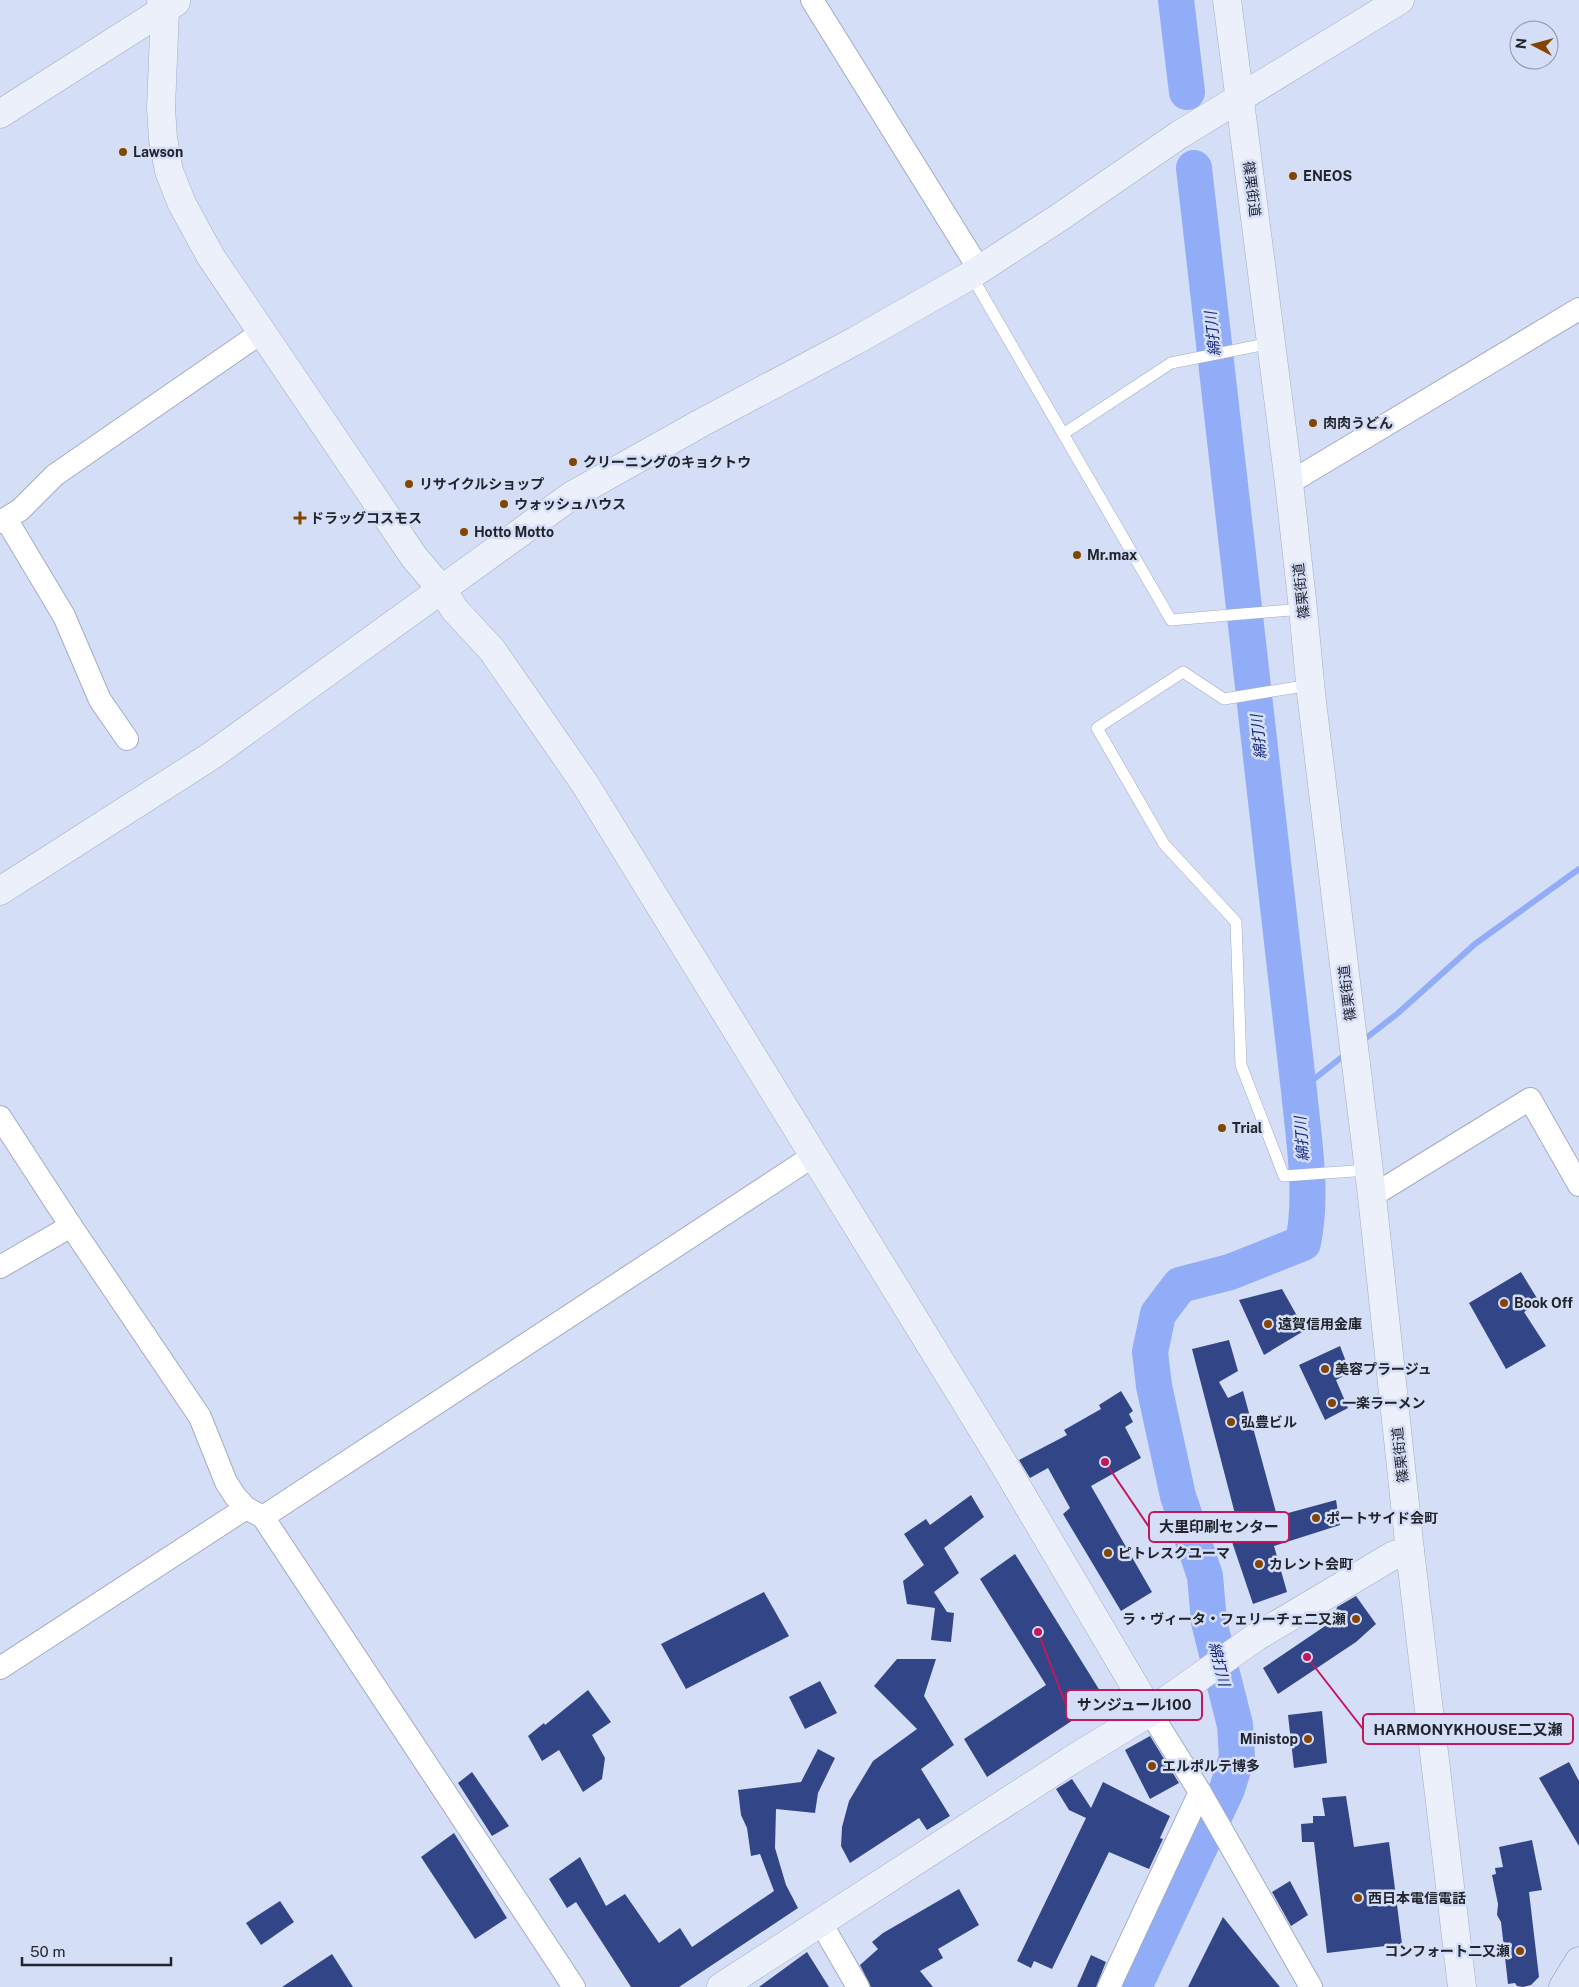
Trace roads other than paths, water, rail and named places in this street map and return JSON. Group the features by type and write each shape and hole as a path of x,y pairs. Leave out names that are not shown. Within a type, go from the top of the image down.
{"main road":[{"path":"1563,1987 1579,1961"}],"street":[{"path":"812,0 975,272"},
{"name":"篠栗街道","path":"1227,0 1241,98 1303,609 1310,685 1372,1196 1410,1551 1462,1987"},
{"path":"0,891 211,756 571,496 701,423 855,341 975,272 1179,135 1400,0"},
{"path":"0,114 168,3"},
{"path":"168,3 161,108 163,139 169,171 182,204 211,257 414,557 442,590 455,610 492,650 585,784 1000,1458 1204,1800 1311,1987"},
{"path":"1288,483 1579,309"},
{"path":"127,739 100,700 64,616 3,521 20,510 55,475 262,332"},
{"path":"1372,1196 1530,1100 1579,1185"},
{"path":"0,1117 200,1417 226,1482 254,1512 574,1987"},
{"path":"0,1668 254,1512 813,1156"},
{"path":"0,1268 71,1226"},
{"path":"721,1987 1070,1761 1150,1712 1256,1637 1394,1555 1410,1551"},
{"path":"1109,1987 1204,1800"},
{"path":"821,1923 858,1987"}],"lane":[{"path":"975,272 1063,434 1171,620 1303,609"},
{"path":"1063,434 1171,363 1271,343"},
{"path":"1310,685 1224,699 1183,672 1098,728 1164,844 1236,922 1241,1065 1284,1176 1368,1170"}],"waterway":[{"name":"綿打川","path":"1176,0 1187,92"},
{"name":"綿打川","path":"1134,1987 1227,1789 1237,1757 1235,1725 1209,1622 1205,1576 1178,1496 1154,1386 1150,1352 1158,1314 1180,1285 1230,1272 1303,1243 1307,1206 1307,1168 1299,1091 1194,168"},
{"path":"1361,1042 1397,1014 1475,944 1579,869"},
{"path":"1299,1091 1347,1053"}],"place":[{"name":"Lawson","path":"123,152"},
{"name":"ENEOS","path":"1293,176"},
{"name":"肉肉うどん","path":"1313,423"},
{"name":"クリーニングのキョクトウ","path":"573,462"},
{"name":"リサイクルショップ","path":"409,484"},
{"name":"ウォッシュハウス","path":"504,504"},
{"name":"ドラッグコスモス","path":"300,518"},
{"name":"Hotto Motto","path":"464,532"},
{"name":"Mr.max","path":"1077,555"},
{"name":"Trial","path":"1222,1128"},
{"name":"Book Off","path":"1504,1303"},
{"name":"遠賀信用金庫","path":"1268,1324"},
{"name":"美容プラージュ","path":"1325,1369"},
{"name":"一楽ラーメン","path":"1332,1403"},
{"name":"弘豊ビル","path":"1231,1422"},
{"name":"大里印刷センター","path":"1105,1462"},
{"name":"ポートサイド会町","path":"1316,1518"},
{"name":"ピトレスクユーマ","path":"1108,1553"},
{"name":"カレント会町","path":"1259,1564"},
{"name":"ラ・ヴィータ・フェリーチェ二又瀬","path":"1356,1619"},
{"name":"サンジュール100","path":"1038,1632"},
{"name":"HARMONYKHOUSE二又瀬","path":"1307,1657"},
{"name":"Ministop","path":"1308,1739"},
{"name":"エルポルテ博多","path":"1152,1766"},
{"name":"西日本電信電話","path":"1358,1898"},
{"name":"コンフォート二又瀬","path":"1520,1951"}]}
